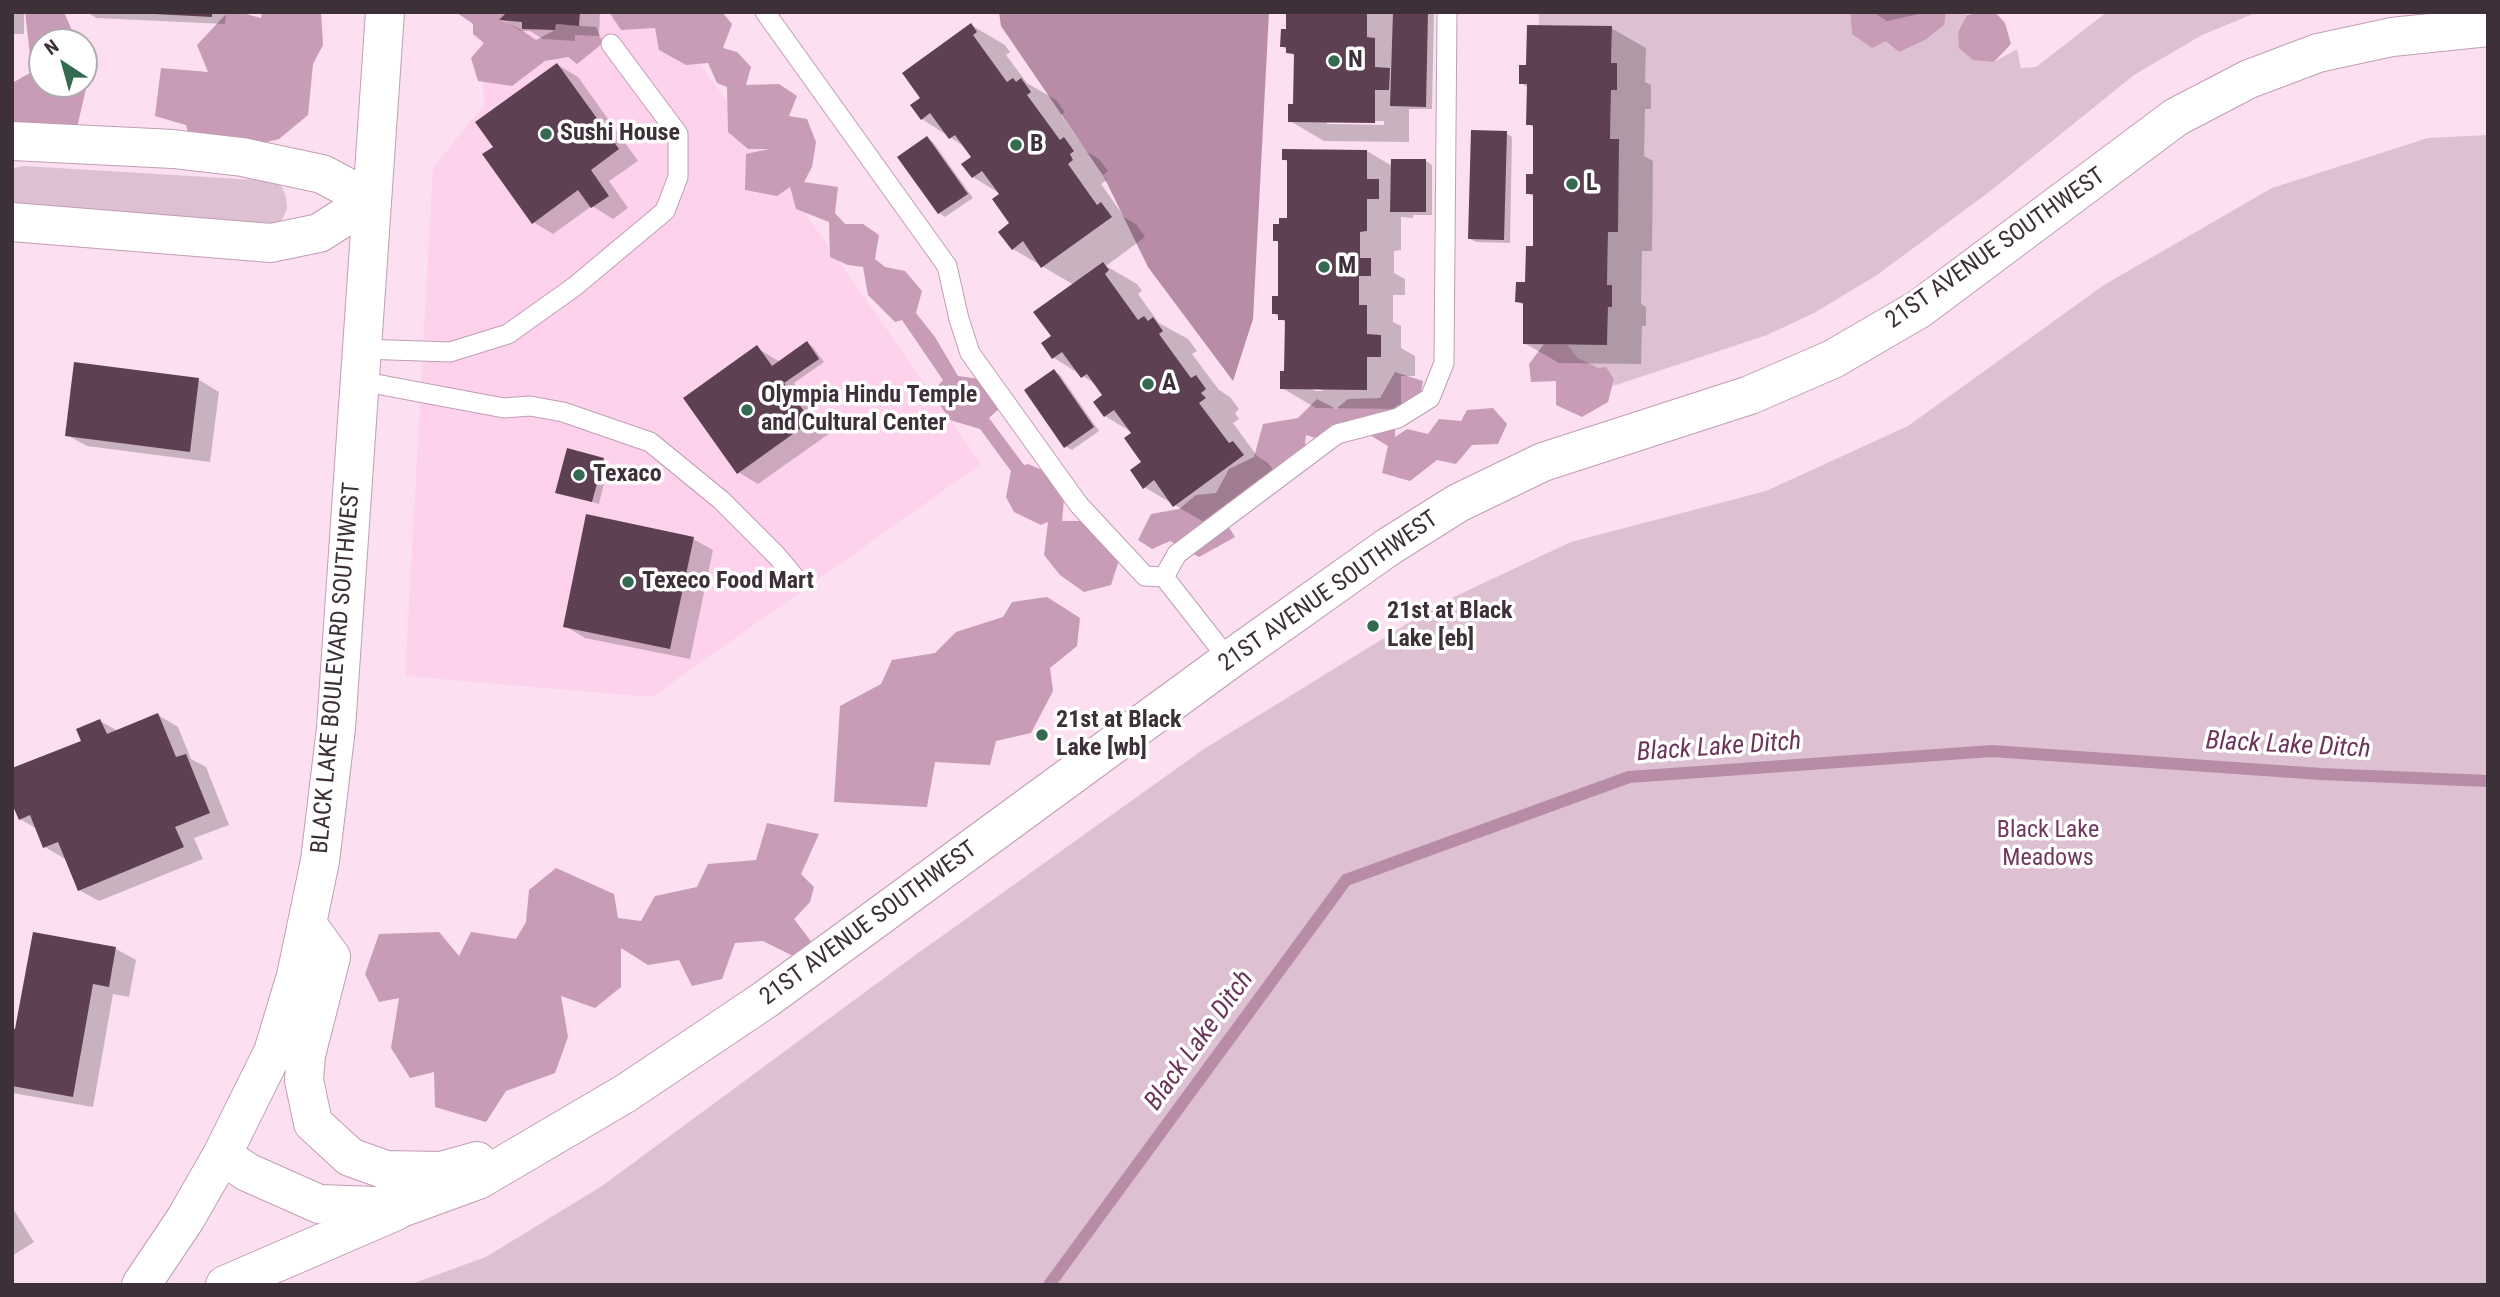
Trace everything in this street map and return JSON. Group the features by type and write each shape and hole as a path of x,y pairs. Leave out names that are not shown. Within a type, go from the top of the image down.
{"street":[{"name":"BLACK LAKE BOULEVARD SOUTHWEST","path":"141,1285 186,1218 222,1155 273,1052 296,976 320,861 335,740 385,12"},
{"name":"21ST AVENUE SOUTHWEST","path":"222,1155 247,1172 319,1204 404,1207 478,1180 626,1093 766,999 1229,660 1388,547 1458,503 1542,462 1750,395 1833,359 1919,309 2176,117 2249,79 2318,53 2380,39 2488,27"},
{"path":"12,141 173,149 242,157 322,174 371,200 319,233 271,243 12,222"},
{"path":"307,924 331,957 306,1055 304,1080 313,1123 350,1157 386,1170 440,1171 536,1146"},
{"path":"225,1285 404,1207"}],"lane":[{"path":"765,12 947,266 970,353 1079,505 1145,576 1164,577 1229,660"},
{"path":"1164,577 1177,554 1337,434 1398,418 1430,398 1444,363 1447,12"},
{"path":"360,365 450,352 508,334 574,287 665,211 678,177 678,134 611,44"},
{"path":"360,365 504,408 530,406 563,412 650,442 721,500 793,575"}],"shaded area":[{"path":"25,12 64,12 71,28 28,28 28,38"},
{"path":"228,12 261,18 262,12 321,12 323,45 313,64 308,115 279,139 194,153 186,125 155,116 161,68 208,72 197,45"},
{"path":"456,12 507,12 500,20 536,40 555,30 556,24 596,27 603,43 577,64 568,57 545,61 512,86 478,81 471,58 484,43 473,34 473,24"},
{"path":"480,12 664,12 981,464 652,697 405,676 433,168 484,108"},
{"path":"609,12 722,12 732,24 723,48 737,52 751,67 746,85 779,84 797,96 789,116 807,119 816,142 812,167 804,182 838,187 835,213 845,224 863,224 879,235 875,259 885,267 905,271 922,291 916,313 935,337 958,376 987,380 1001,407 989,418 1024,465 1028,464 1058,477 1064,499 1062,521 1091,521 1121,554 1111,585 1084,592 1060,575 1044,555 1048,522 1041,525 1014,512 1006,497 1011,471 980,429 950,420 932,393 943,380 902,320 895,322 868,295 863,267 848,265 830,257 829,222 796,209 790,187 777,196 745,190 746,154 769,149 748,149 728,132 727,87 717,83 708,63 686,65 659,50 655,28 621,30"},
{"path":"999,12 1269,12 1253,319 1233,381 1148,267 1104,177 1001,26"},
{"path":"1850,12 1946,12 1944,25 1925,40 1899,52 1886,41 1872,48 1852,34"},
{"path":"1995,12 2005,23 2011,44 1994,62 1973,60 1959,48 1958,32 1967,15"},
{"path":"28,74 28,98 84,98 76,132 12,133 12,83"},
{"path":"1544,344 1568,345 1578,358 1598,368 1606,367 1614,379 1608,402 1582,417 1556,405 1556,381 1531,382 1529,364"},
{"path":"1395,372 1423,381 1419,402 1396,406 1395,437 1407,429 1428,434 1439,419 1461,421 1467,410 1493,408 1507,424 1498,444 1472,445 1456,464 1437,460 1410,481 1382,473 1388,446 1353,425 1335,444 1306,435 1302,474 1273,475 1258,504 1218,510 1235,537 1199,557 1170,541 1152,549 1138,540 1151,514 1179,509 1196,495 1216,493 1229,469 1254,457 1263,424 1298,418 1317,399 1336,409 1348,399 1380,398"},
{"path":"1047,597 1080,618 1077,646 1050,668 1053,691 1031,733 996,741 990,765 935,762 927,807 834,802 840,706 881,684 892,660 935,653 956,632 1003,617 1012,602"},
{"path":"767,823 819,834 801,874 814,887 810,902 794,919 813,944 797,958 763,941 735,943 722,979 692,986 679,960 648,965 621,948 621,987 595,1008 561,996 568,1037 555,1073 506,1091 486,1122 435,1107 434,1072 410,1078 391,1048 399,998 379,1002 365,974 379,934 439,932 459,956 471,932 516,939 526,922 529,890 556,868 614,894 618,918 641,921 655,896 697,887 708,864 756,860"}],"green space":[{"path":"1539,12 1850,12 1852,34 1886,41 1943,25 1946,12 1962,12 1967,15 1958,32 1994,62 2017,49 2021,68 2036,67 2107,12 2258,12 2202,35 2134,75 1989,192 1877,275 1814,313 1767,335 1613,386 1614,379 1578,358 1568,345 1607,344 1608,307 1612,307 1612,286 1607,285 1608,232 1618,232 1610,139 1611,90 1617,90 1617,64 1611,63 1612,27 1539,25"},
{"name":"Black Lake Meadows","path":"2488,135 2488,1285 409,1285 486,1257 602,1186 914,956 1204,749 1441,603 1571,542 1766,491 1908,426 2104,285 2272,188 2428,138"},
{"path":"24,166 273,181 282,187 287,209 281,222 274,227 12,206 12,171"}],"building":[{"path":"212,12 212,17 154,14"},
{"path":"507,12 580,12 579,26 556,24 555,30 522,29 522,22 499,20"},
{"name":"N","path":"1286,12 1367,12 1367,37 1375,38 1375,67 1390,68 1389,90 1375,90 1375,123 1288,122 1288,104 1293,104 1294,54 1286,53 1286,47 1280,47 1281,29 1286,29"},
{"path":"1393,12 1428,12 1426,107 1390,106"},
{"name":"B","path":"971,23 977,32 973,35 1007,82 1013,78 1016,82 1021,78 1031,92 1027,95 1060,140 1064,137 1074,151 1070,154 1073,160 1068,164 1097,205 1101,202 1112,217 1041,268 1023,241 1012,250 998,232 1009,223 992,199 999,194 982,171 972,178 961,164 971,157 955,135 949,139 930,113 921,120 910,105 920,98 902,73"},
{"name":"L","path":"1527,25 1612,26 1611,63 1617,63 1617,90 1611,90 1610,139 1619,139 1618,232 1608,232 1607,285 1612,285 1612,307 1608,307 1607,345 1523,344 1523,303 1515,302 1516,282 1525,282 1526,246 1533,246 1533,194 1526,194 1526,174 1533,174 1533,125 1526,125 1527,84 1519,84 1519,65 1526,65"},
{"name":"Sushi House","path":"557,63 619,149 591,170 609,196 591,208 578,190 532,224 482,154 493,147 475,122"},
{"path":"1471,130 1507,131 1504,240 1468,239"},
{"path":"927,136 968,194 938,214 897,157"},
{"name":"M","path":"1282,149 1367,150 1367,179 1379,179 1379,199 1367,199 1367,231 1360,232 1360,258 1371,258 1371,276 1359,276 1359,305 1367,305 1367,334 1381,335 1381,357 1367,357 1367,390 1280,389 1280,371 1284,371 1285,320 1278,320 1278,314 1272,314 1272,296 1278,296 1278,241 1273,241 1273,224 1279,224 1279,218 1287,218 1287,160 1282,160"},
{"path":"1391,159 1426,159 1426,212 1390,212"},
{"name":"A","path":"1103,262 1109,270 1105,274 1138,320 1144,316 1148,321 1153,317 1163,331 1159,334 1191,378 1196,375 1206,389 1201,393 1206,398 1199,403 1229,443 1233,441 1244,455 1173,507 1154,480 1143,489 1130,470 1141,462 1124,438 1131,433 1114,410 1104,417 1093,402 1102,395 1087,374 1081,378 1062,352 1052,359 1041,343 1051,336 1033,312"},
{"name":"Olympia Hindu Temple and Cultural Center","path":"807,341 819,359 784,383 811,421 737,474 683,398 757,345 772,366"},
{"path":"74,362 199,378 190,452 65,436"},
{"path":"1054,369 1094,427 1064,448 1024,390"},
{"name":"Texaco","path":"567,448 604,458 592,502 555,493"},
{"name":"Texeco Food Mart","path":"586,514 694,537 670,649 563,627"},
{"path":"158,713 176,757 186,754 210,813 175,827 184,847 78,891 58,842 43,848 30,815 19,820 12,804 12,768 81,741 76,729 100,719 107,734"},
{"path":"33,932 116,947 109,987 93,984 73,1097 12,1086 12,1028 15,1029"}],"waterway":[{"name":"Black Lake Ditch","path":"1049,1285 1346,880 1629,777 1992,751 2321,774 2488,781"}],"place":[{"name":"N","path":"1334,61"},
{"name":"Sushi House","path":"546,134"},
{"name":"B","path":"1016,145"},
{"name":"L","path":"1572,184"},
{"name":"M","path":"1324,267"},
{"name":"A","path":"1148,384"},
{"name":"Olympia Hindu Temple and Cultural Center","path":"747,410"},
{"name":"Texaco","path":"579,475"},
{"name":"Texeco Food Mart","path":"628,582"},
{"name":"21st at Black Lake [eb]","path":"1373,626"},
{"name":"21st at Black Lake [wb]","path":"1042,735"}]}
